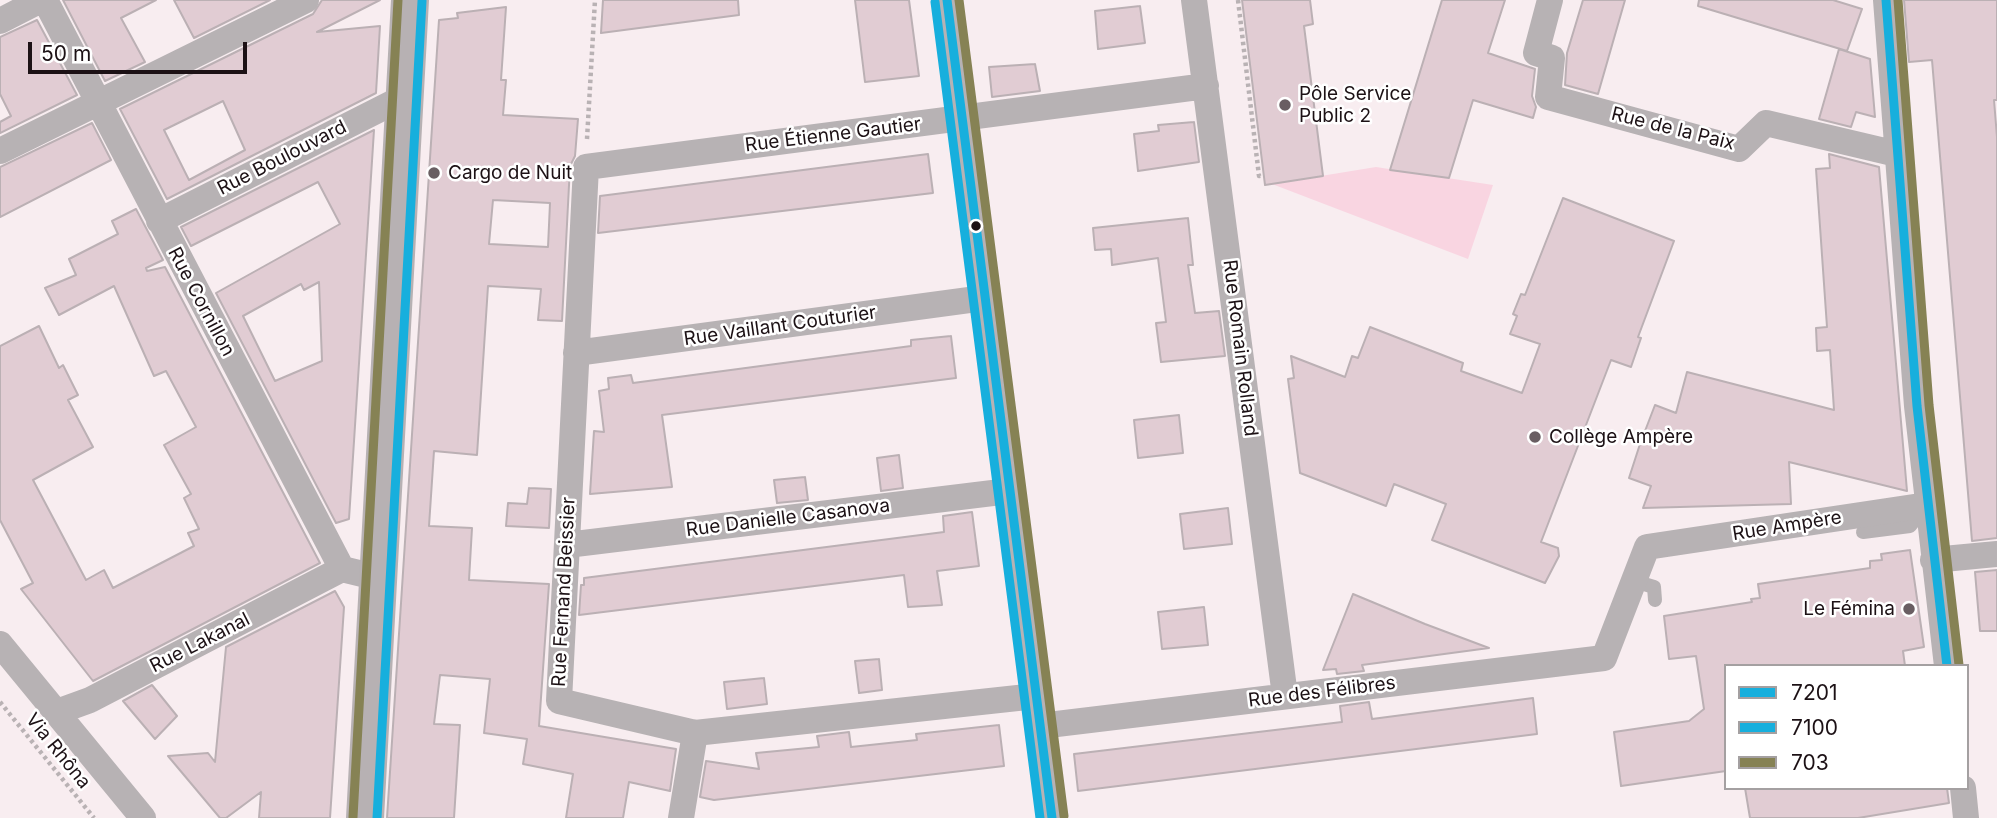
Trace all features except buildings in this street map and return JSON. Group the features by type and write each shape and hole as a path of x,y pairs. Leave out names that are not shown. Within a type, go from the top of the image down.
{"main road":[{"path":"365,818 410,0"}],"street":[{"path":"0,21 43,0"},
{"name":"Rue Cornillon","path":"43,0 342,569"},
{"path":"0,151 306,0"},
{"path":"947,0 1052,818"},
{"name":"Rue Romain Rolland","path":"1194,0 1285,696"},
{"name":"Rue de la Paix","path":"1550,0 1536,53 1552,58 1548,97 1739,149 1766,123 1796,137 1897,154"},
{"path":"1886,0 1927,505 1947,664"},
{"name":"Rue Étienne Gautier","path":"586,167 1206,86"},
{"name":"Rue Boulouvard","path":"159,221 406,96"},
{"name":"Rue Fernand Beissier","path":"586,167 559,701 695,733 1036,696"},
{"name":"Rue Vaillant Couturier","path":"576,354 984,298"},
{"name":"Rue Danielle Casanova","path":"567,545 1009,491"},
{"name":"Rue Ampère","path":"1634,581 1647,547 1927,505"},
{"path":"1933,560 1997,554"},
{"path":"342,569 379,578"},
{"name":"Rue Lakanal","path":"57,712 90,700 342,569"},
{"name":"Rue des Félibres","path":"1040,726 1604,658 1634,581"},
{"path":"0,644 143,818"},
{"path":"681,818 695,733"},
{"path":"1963,790 1963,817"}],"lane":[{"path":"1863,532 1910,526 1927,505"},
{"path":"1634,581 1654,586 1654,600"}],"path":[{"path":"586,167 595,0"},
{"path":"1238,0 1259,176 1264,175"},
{"name":"Via Rhôna","path":"0,702 94,818"}],"shaded area":[{"path":"1376,167 1493,185 1468,259 1272,184"}],"transit line":[{"name":"703","path":"353,817 398,0"},
{"name":"7201","path":"947,0 1052,818"},
{"name":"703","path":"959,0 1064,816"},
{"name":"7201","path":"1886,0 1917,406 1947,664"},
{"name":"703","path":"1898,0 1929,405 1959,664"},
{"name":"7100","path":"377,818 422,1"},
{"name":"7100","path":"935,2 1040,818"}],"place":[{"name":"Pôle Service Public 2","path":"1285,105"},
{"name":"Cargo de Nuit","path":"434,173"},
{"name":"Collège Ampère","path":"1535,437"},
{"name":"Le Fémina","path":"1909,609"}]}
